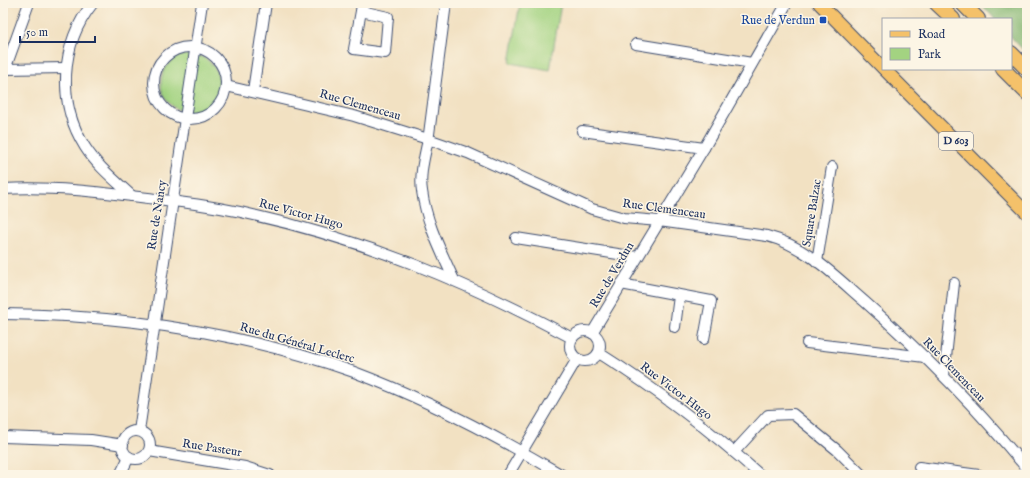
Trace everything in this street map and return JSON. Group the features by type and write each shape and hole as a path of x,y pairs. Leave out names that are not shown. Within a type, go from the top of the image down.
{"highway":[{"path":"936,3 951,18"},
{"path":"962,3 977,18"},
{"path":"1012,53 1027,69"},
{"path":"1004,70 1027,93"}],"main road":[{"name":"D 603","path":"819,3 882,66"},
{"name":"D 603","path":"886,70 1027,214"}],"street":[{"path":"29,3 4,72 66,68"},
{"path":"93,3 85,12 75,31 66,68 67,99 72,117 85,147 108,173 132,196"},
{"name":"Rue de Nancy","path":"139,432 202,3"},
{"path":"253,91 266,3"},
{"path":"446,3 428,139 422,170 421,189 424,206 439,247 454,280"},
{"name":"Rue de Verdun","path":"592,332 704,148 787,3"},
{"path":"362,7 388,17 385,53 354,49 362,7"},
{"path":"636,44 752,63"},
{"path":"184,48 196,48 206,51 221,65 225,75 226,86 224,96 213,112 204,117 184,119 165,109 158,100 155,89 155,78 162,63 174,52 184,48"},
{"name":"Rue Clemenceau","path":"226,86 253,91 354,116 428,139 468,153 592,209 624,218 659,221 767,236 783,240 817,262 842,282 925,357 944,376 1027,469"},
{"path":"582,131 704,148"},
{"name":"Square Balzac","path":"817,262 832,167"},
{"name":"Rue Victor Hugo","path":"3,189 46,189 173,201 247,213 297,225 389,254 454,280 511,305 572,338"},
{"path":"516,238 638,257"},
{"path":"944,376 954,283"},
{"path":"621,284 711,301 704,339"},
{"path":"675,327 680,296"},
{"name":"Rue du Général Leclerc","path":"3,314 78,316 155,324 234,338 280,349 354,372 437,408 522,452 562,475"},
{"path":"579,332 592,332 599,339 599,353 592,360 587,362 577,359 570,349 572,338 579,332"},
{"path":"807,343 925,357"},
{"name":"Rue Victor Hugo","path":"599,353 649,386 734,452 760,475"},
{"path":"508,475 577,359"},
{"path":"734,452 768,415 793,414 837,450 862,475"},
{"path":"139,432 149,439 150,447 149,451 140,459 129,457 125,454 123,445 124,440 130,433 139,432"},
{"path":"3,437 91,440 123,445"},
{"name":"Rue Pasteur","path":"149,451 245,467 270,475"},
{"path":"120,475 129,457"},
{"path":"919,467 979,475"}],"green space":[{"path":"520,3 561,3 550,70 510,63"},
{"path":"980,3 1025,3 1027,5 1027,54 1012,38 1012,18 994,18"},
{"path":"184,54 196,54 211,62 219,77 219,89 211,104 196,112 184,112 169,104 161,89 161,77 169,62"}],"place":[{"name":"Rue de Verdun","path":"823,20"}]}
